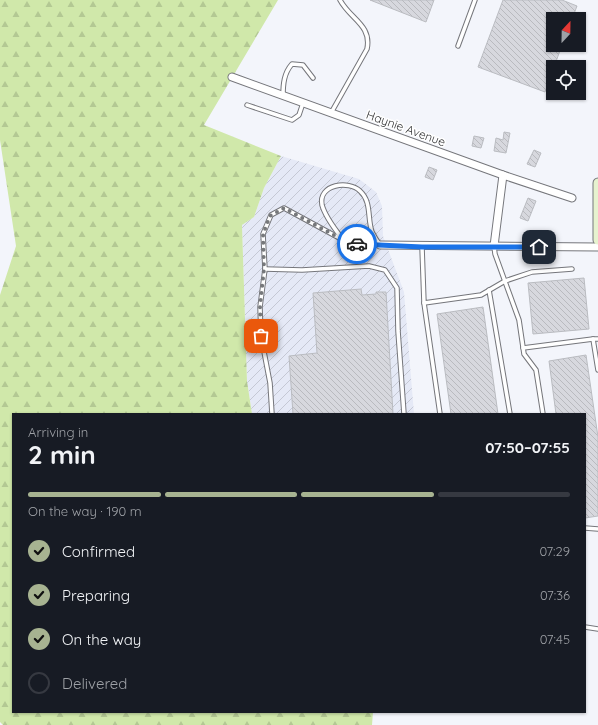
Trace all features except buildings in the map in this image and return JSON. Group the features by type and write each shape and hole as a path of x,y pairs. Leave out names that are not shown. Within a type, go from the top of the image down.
{"main road":[{"path":"598,183 598,240"}],"street":[{"name":"Haynie Avenue","path":"232,77 503,175 572,198"},
{"path":"494,246 503,175"},
{"path":"380,245 422,247 598,247"}],"lane":[{"path":"331,113 367,48 369,39 368,34 345,9 340,0"},
{"path":"458,46 475,0"},
{"path":"283,96 284,78 288,68 292,64 303,65 313,78"},
{"path":"247,105 292,120 299,115 303,103"},
{"path":"343,240 334,229 322,205 324,194 329,188 338,184 350,185 360,190 369,206 372,232 380,245"},
{"path":"272,413 270,383 261,336 260,307 264,269 263,234 270,216 284,208 343,240 357,244 380,245"},
{"path":"494,246 494,254 519,320 524,354 536,370 543,413"},
{"path":"422,247 424,303 440,413"},
{"path":"264,269 302,270 369,266 385,270 398,288 398,331 404,413"},
{"path":"424,303 481,295 504,281 532,272 572,269"},
{"path":"489,290 510,413"},
{"path":"593,339 598,370"},
{"path":"523,348 598,339"},
{"path":"586,528 598,530"},
{"path":"586,627 598,629"}],"shaded area":[{"path":"281,156 359,179 376,192 382,206 383,236 404,292 414,413 252,413 247,381 242,225 254,217 264,188"}],"green space":[{"path":"0,0 278,0 204,125 281,156 264,188 254,217 242,225 247,381 252,413 12,413 12,713 373,713 372,725 3,725 0,722 0,295 16,246 0,140"}],"way so far":[{"path":"261,336 260,307 264,269 263,234 270,216 284,208 304,217 343,240 357,244"}],"route":[{"path":"357,244 422,247 539,247"}]}
